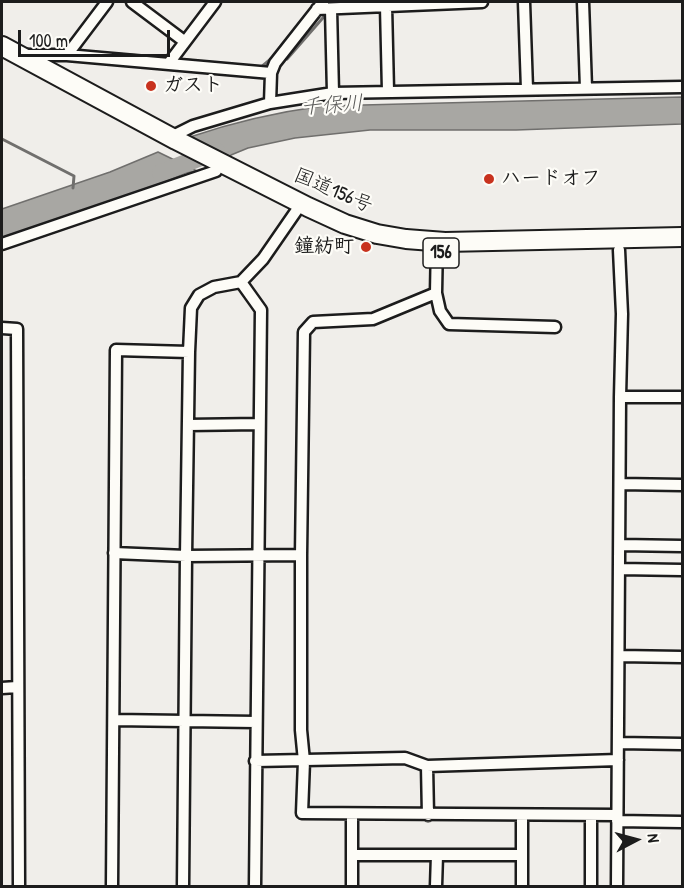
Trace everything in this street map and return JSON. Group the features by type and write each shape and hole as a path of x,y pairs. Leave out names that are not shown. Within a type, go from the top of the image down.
{"highway":[{"name":"国道156号","path":"2,46 215,167 298,208 338,231 374,243 405,249 682,237"},
{"name":"国道156号","path":"2,59 171,141"},
{"name":"国道156号","path":"437,247 620,250 682,248"}],"street":[{"path":"67,55 107,2"},
{"path":"132,2 184,41"},
{"path":"169,63 214,2"},
{"path":"270,103 271,73 275,63 324,7 483,2"},
{"path":"524,2 527,89"},
{"path":"583,2 586,88"},
{"path":"386,6 388,92"},
{"path":"324,7 333,93"},
{"path":"20,55 67,55 271,73"},
{"path":"171,141 193,126 270,103 333,93 682,87"},
{"path":"2,244 215,167"},
{"path":"183,886 191,308 200,295 214,287 241,282 263,259 298,208"},
{"path":"437,247 436,293 440,311 449,324 555,327"},
{"path":"617,886 622,314 620,250"},
{"path":"241,282 261,310 255,886"},
{"path":"436,293 373,319 313,322 304,332 301,555 301,730 304,761 302,813 591,815 682,822"},
{"path":"2,328 17,329 19,886"},
{"path":"112,886 116,350 189,352"},
{"path":"620,397 682,397"},
{"path":"188,425 259,424"},
{"path":"620,484 682,484"},
{"path":"620,545 682,546"},
{"path":"114,553 186,556 301,555"},
{"path":"619,569 682,570"},
{"path":"619,656 682,657"},
{"path":"2,688 17,687"},
{"path":"114,720 256,722"},
{"path":"618,744 682,744"},
{"path":"255,761 405,758 427,766 618,760"},
{"path":"427,766 428,815"},
{"path":"352,814 352,886"},
{"path":"522,815 522,886"},
{"path":"591,815 591,886"},
{"path":"352,855 522,855"},
{"path":"436,855 436,886"}],"water":[{"path":"682,97 682,124 516,130 370,130 295,138 248,148 230,157 190,137 256,118 323,106"},
{"path":"158,152 197,171 185,173 121,200 2,239 2,209 110,172"}],"waterway":[{"path":"283,58 287,59 328,12"},
{"path":"24,49 45,50"},
{"path":"117,54 170,58"},
{"path":"260,68 274,58"},
{"path":"177,59 197,61"},
{"path":"2,139 74,176 73,188"},
{"name":"千保川","path":"161,173 216,151"}],"place":[{"name":"ガスト","path":"151,86"},
{"name":"ハードオフ","path":"489,179"},
{"name":"鐘紡町","path":"366,247"}]}
